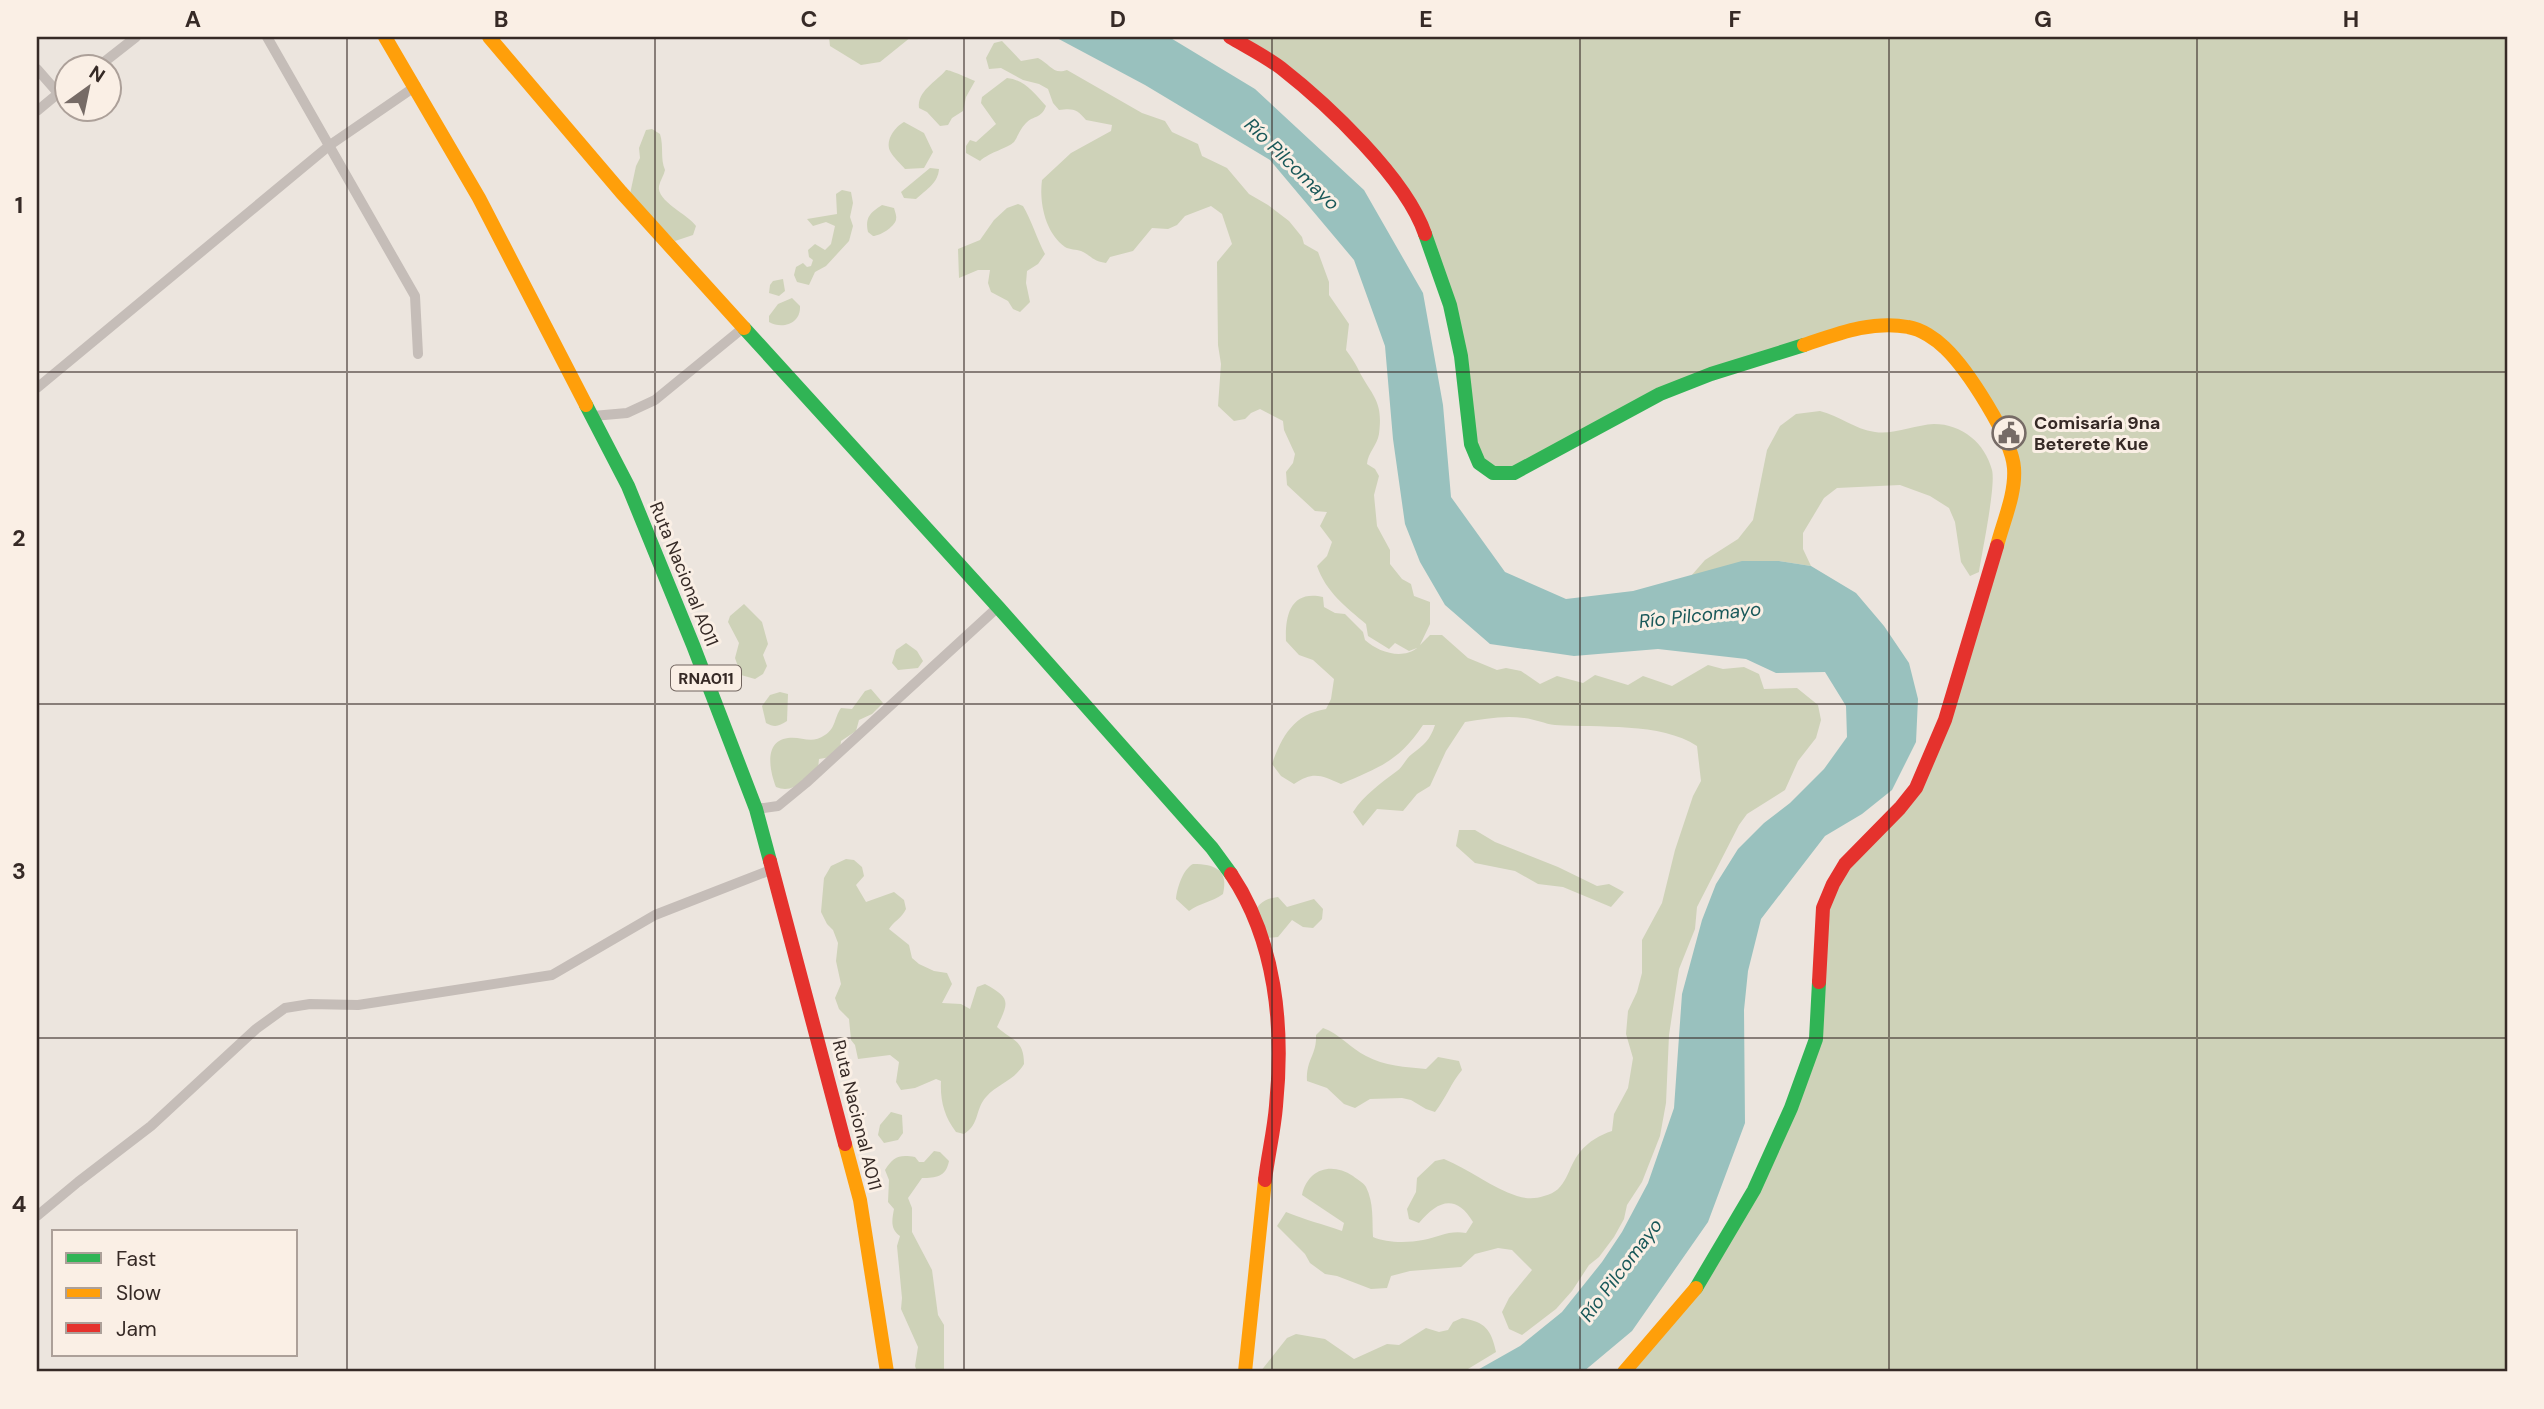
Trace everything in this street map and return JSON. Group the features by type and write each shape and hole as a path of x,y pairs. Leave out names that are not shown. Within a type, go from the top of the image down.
{"street":[{"path":"117,52 136,37"},
{"path":"267,37 415,296 418,354"},
{"name":"Ruta Nacional A011","path":"384,37 416,86 480,198 628,486 756,809 860,1200 887,1372"},
{"path":"489,37 621,192 998,607 1212,848 1235,880 1261,936 1271,978 1277,1032 1277,1093 1245,1372"},
{"path":"1230,37 1279,66 1320,102 1375,158 1420,219 1450,305 1461,356 1471,444 1479,463 1493,473 1514,473 1660,394 1711,374 1840,333 1878,324 1910,327 1945,348 1992,414 2007,444 2014,467 2011,494 1989,575 1945,720 1921,777 1900,808 1845,864 1823,908 1816,1039 1791,1108 1754,1191 1696,1289 1624,1372"},
{"path":"37,69 52,82"},
{"path":"37,388 330,145 416,86"},
{"path":"37,111 52,98"},
{"path":"593,416 627,413 655,400 744,328"},
{"path":"756,809 778,806 806,783 998,607"},
{"path":"37,1216 151,1126 256,1029 285,1007 310,1004 358,1005 552,975 655,915 773,869"}],"green space":[{"path":"829,37 911,37 880,62 861,65 830,46"},
{"path":"1230,37 2507,37 2507,1372 1624,1372 1696,1288 1754,1191 1816,1039 1819,992 1833,884 1900,808 1945,720 2014,467 1992,413 1929,336 1878,324 1711,374 1514,473 1479,463 1461,356 1420,219 1320,102"},
{"path":"1002,41 1021,61 1038,58 1055,70 1067,70 1142,113 1165,121 1172,132 1198,144 1202,156 1227,168 1249,194 1289,221 1302,237 1304,244 1318,252 1329,282 1329,295 1349,324 1346,350 1373,395 1380,414 1379,434 1367,464 1375,469 1379,476 1374,495 1377,526 1390,550 1390,564 1402,579 1411,584 1414,596 1430,602 1430,624 1420,645 1430,635 1442,635 1468,658 1497,670 1506,668 1521,671 1540,684 1557,676 1583,683 1595,675 1628,685 1643,676 1672,686 1708,665 1723,669 1744,667 1759,674 1764,689 1797,688 1818,705 1821,720 1816,738 1798,761 1785,790 1747,814 1697,907 1695,929 1679,969 1669,1035 1666,1103 1660,1136 1642,1182 1627,1205 1624,1219 1614,1237 1599,1257 1589,1265 1556,1309 1522,1335 1509,1329 1502,1312 1509,1298 1532,1270 1512,1250 1498,1248 1475,1254 1461,1267 1410,1271 1391,1276 1387,1288 1371,1289 1325,1274 1310,1263 1305,1254 1277,1226 1286,1212 1342,1231 1344,1223 1302,1195 1315,1173 1337,1169 1353,1176 1366,1187 1371,1205 1373,1237 1404,1242 1449,1233 1466,1233 1473,1222 1467,1213 1453,1204 1440,1205 1419,1223 1409,1219 1407,1209 1416,1192 1417,1178 1435,1161 1444,1159 1517,1196 1537,1198 1558,1189 1583,1148 1612,1131 1614,1114 1628,1088 1633,1058 1626,1034 1628,1011 1642,973 1642,940 1662,903 1675,850 1693,796 1701,781 1697,746 1666,733 1629,728 1555,725 1517,717 1465,722 1446,751 1430,786 1417,794 1403,811 1377,809 1363,826 1353,812 1357,806 1423,745 1435,725 1423,725 1406,747 1388,762 1341,784 1328,778 1312,776 1294,784 1281,776 1272,764 1280,744 1297,721 1326,709 1331,699 1334,679 1313,660 1299,655 1286,641 1289,614 1297,601 1303,597 1323,597 1324,607 1335,613 1345,614 1363,632 1365,640 1383,651 1404,654 1417,648 1409,651 1395,643 1389,649 1368,636 1366,624 1337,598 1326,584 1317,566 1327,556 1332,542 1320,526 1327,512 1315,511 1287,485 1286,472 1293,463 1295,454 1284,430 1283,421 1260,409 1245,419 1234,421 1218,406 1221,364 1218,345 1217,262 1232,244 1222,214 1211,206 1185,216 1177,225 1168,229 1152,228 1133,251 1110,257 1106,263 1065,247 1048,225 1042,198 1042,180 1071,153 1111,131 1112,125 1086,120 1074,110 1059,110 1048,89 1001,68 989,69 986,58 994,43"},
{"path":"946,70 975,81 966,97 963,111 952,118 948,125 940,126 927,112 919,108 919,102 924,92"},
{"path":"1007,78 1024,84 1046,106 1040,115 1024,125 1014,142 980,161 966,153 966,146 970,140 976,142 996,124 981,103 982,97"},
{"path":"904,122 924,133 933,152 924,168 905,169 890,151 892,134"},
{"path":"652,129 660,134 665,170 659,192 696,226 693,235 675,241 630,194 640,158 639,148 646,130"},
{"path":"930,168 939,169 937,178 931,185 916,199 904,198 901,192"},
{"path":"842,190 851,192 853,203 850,217 853,226 849,241 826,266 815,272 809,285 797,282 794,275 796,267 803,263 807,267 811,266 813,260 809,257 808,250 815,244 825,250 831,244 835,226 826,222 813,226 807,219 837,214 836,194"},
{"path":"1018,204 1026,211 1045,254 1038,264 1027,271 1026,283 1030,302 1020,312 1013,309 1008,301 991,292 988,283 990,270 978,270 959,278 958,249 980,240 994,220 1007,208"},
{"path":"882,205 894,208 896,220 886,231 873,236 868,232 868,219"},
{"path":"783,279 785,291 779,296 769,293 773,281"},
{"path":"792,298 800,306 798,317 785,325 769,322 769,316 778,304"},
{"path":"1820,411 1875,432 1934,424 1954,427 1978,444 1989,460 1993,478 1979,572 1970,576 1961,562 1955,522 1949,508 1930,496 1900,485 1837,488 1824,498 1803,533 1803,549 1811,566 1779,561 1691,576 1705,560 1738,539 1753,520 1767,450 1780,426 1796,414"},
{"path":"744,604 762,622 768,644 763,655 767,666 763,674 755,679 741,675 735,658 739,643 728,622 730,616"},
{"path":"906,643 917,651 923,661 918,668 898,670 892,663 896,650"},
{"path":"871,689 883,703 872,714 859,720 856,731 841,741 840,749 831,757 819,759 818,769 799,785 788,789 776,787 770,758 775,745 788,738 820,738 831,729 841,708 852,709 865,691"},
{"path":"780,692 788,694 787,721 772,726 766,723 762,706 770,695"},
{"path":"1459,830 1475,830 1495,842 1597,886 1609,884 1624,892 1611,907 1563,887 1538,884 1515,871 1475,863 1456,846"},
{"path":"846,859 854,860 862,867 864,876 856,885 866,902 894,892 904,900 906,909 889,929 909,945 912,958 919,964 947,973 952,984 942,1003 961,1004 970,1009 977,987 985,984 1000,993 1005,1001 1004,1012 997,1027 1019,1045 1024,1064 1015,1075 986,1097 973,1126 964,1134 956,1132 946,1114 941,1081 936,1079 915,1088 901,1090 896,1082 899,1062 890,1055 858,1059 851,1040 849,1019 839,1009 835,998 841,984 836,961 838,943 821,912 824,878 831,866"},
{"path":"1193,864 1208,865 1219,870 1224,886 1223,894 1189,911 1176,899 1183,874"},
{"path":"1278,897 1287,907 1314,899 1323,909 1322,919 1313,928 1303,927 1292,920 1278,937 1267,938 1252,917 1262,903"},
{"path":"1323,1028 1360,1053 1380,1062 1426,1069 1438,1057 1459,1061 1462,1070 1435,1112 1402,1098 1370,1099 1355,1108 1344,1104 1327,1088 1307,1081 1316,1035"},
{"path":"891,1112 902,1115 903,1133 898,1140 884,1143 878,1135 880,1125"},
{"path":"934,1151 940,1152 949,1161 945,1170 936,1177 922,1178 908,1198 912,1208 912,1232 932,1270 938,1315 944,1325 944,1372 917,1372 915,1366 918,1347 901,1309 897,1246 900,1236 893,1227 894,1209 888,1202 889,1180 885,1170 897,1157 915,1157 919,1162 924,1162"},
{"path":"1462,1318 1482,1324 1486,1328 1496,1352 1463,1372 1260,1372 1287,1338 1296,1334 1325,1339 1354,1359 1387,1344 1399,1345 1426,1328 1439,1332 1448,1330 1453,1322"}],"water":[{"name":"Río Pilcomayo","path":"1055,37 1169,37 1255,89 1364,190 1423,293 1443,405 1451,497 1505,572 1566,599 1633,591 1742,561 1779,561 1811,566 1856,593 1884,626 1909,663 1918,699 1916,742 1892,790 1862,814 1825,836 1761,919 1748,971 1744,1010 1745,1123 1708,1222 1632,1331 1583,1372 1474,1372 1520,1346 1562,1312 1622,1232 1648,1183 1674,1108 1682,994 1702,920 1716,884 1738,849 1824,769 1847,737 1846,706 1825,672 1776,673 1746,659 1658,649 1574,656 1490,644 1445,605 1420,562 1405,524 1393,439 1385,346 1354,260 1270,160 1145,85"}],"traffic: fast":[{"path":"1425,234 1450,305 1461,356 1471,444 1479,463 1493,473 1514,473 1660,394 1711,374 1804,345"},
{"path":"744,328 998,607 1212,848 1231,874"},
{"path":"586,405 628,486 693,645 756,809 770,861"},
{"path":"1696,1288 1754,1190 1791,1108 1816,1039 1819,982"}],"traffic: slow":[{"path":"385,37 479,198 586,405"},
{"path":"489,37 621,192 744,328"},
{"path":"1804,345 1855,329 1895,325 1918,330 1945,348 1965,371 1987,405 2011,455 2014,468 2013,488 1997,546"},
{"path":"845,1144 860,1200 887,1372"},
{"path":"1245,1372 1265,1180"},
{"path":"1624,1372 1696,1288"}],"traffic: jam":[{"path":"1230,37 1281,68 1342,122 1383,166 1401,190 1425,234"},
{"path":"1819,982 1823,908 1845,864 1916,788 1945,720 1997,546"},
{"path":"770,861 845,1144"},
{"path":"1231,874 1258,927 1267,956 1277,1016 1278,1076 1265,1180"}],"place":[{"name":"Comisaría 9na Beterete Kue","path":"2009,433"}]}
